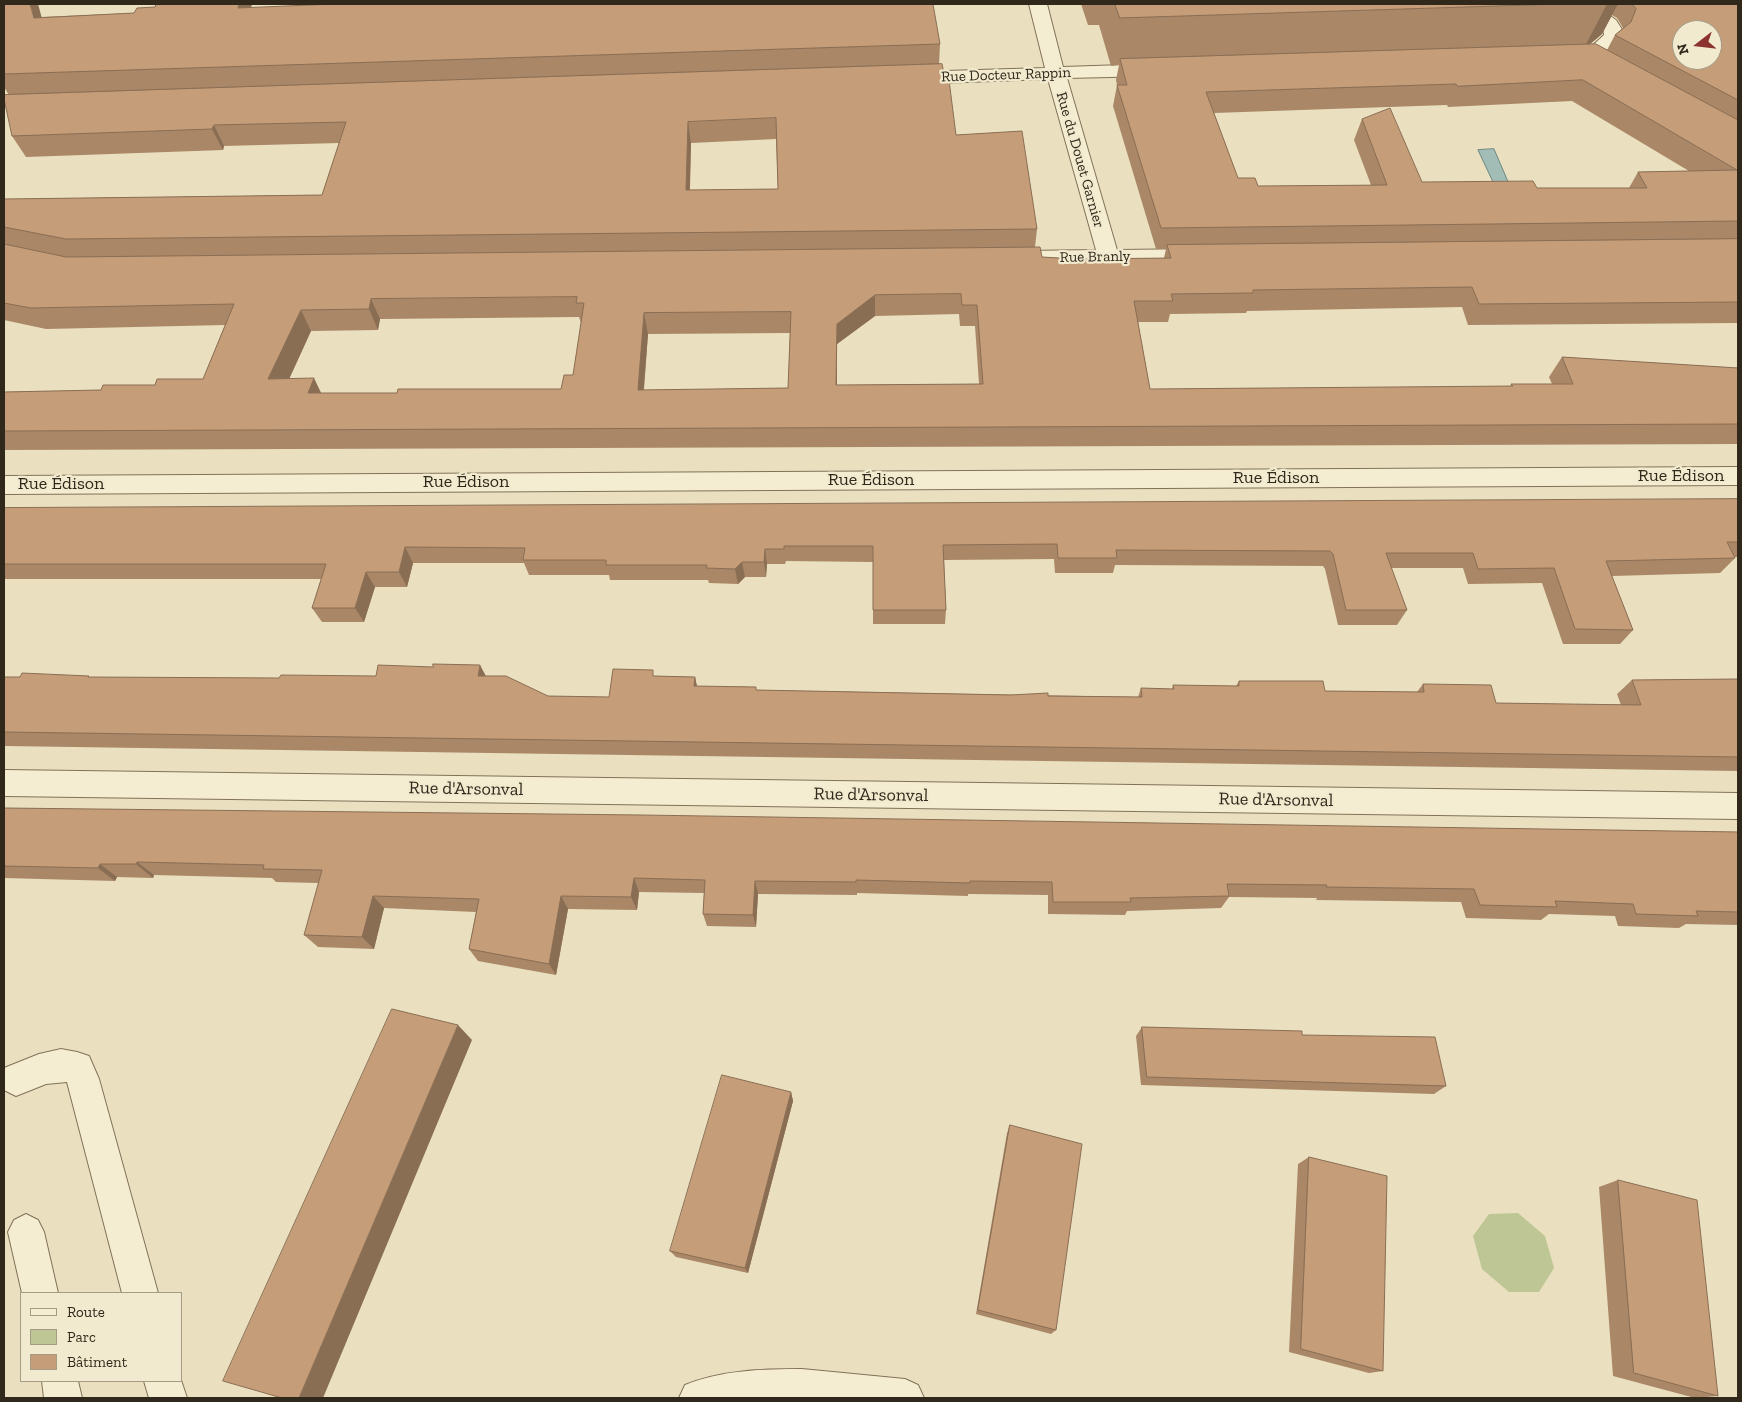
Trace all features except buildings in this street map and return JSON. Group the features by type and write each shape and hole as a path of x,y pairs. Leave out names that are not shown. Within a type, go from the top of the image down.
{"street":[{"name":"Rue du Douet Garnier","path":"1038,4 1108,257"},
{"path":"1582,4 1610,24 1614,31 1613,37 1589,57"},
{"path":"1569,57 1589,57 1606,66"},
{"name":"Rue Docteur Rappin","path":"897,78 1175,69"},
{"name":"Rue Branly","path":"1006,258 1226,256"},
{"name":"Rue Édison","path":"4,485 1738,476"},
{"name":"Rue d'Arsonval","path":"4,783 1738,806"},
{"path":"16,1080 38,1070 57,1065 68,1065 78,1068 83,1079 140,1292"},
{"path":"26,1232 40,1292"},
{"path":"60,1382 64,1398"},
{"path":"163,1382 168,1398"},
{"path":"698,1398 734,1390 774,1387 814,1387 905,1398"}],"green space":[{"path":"1518,1213 1545,1236 1554,1268 1539,1292 1509,1292 1482,1269 1473,1236 1489,1214"}],"water":[{"path":"1494,149 1509,184 1494,184 1478,150"}]}
